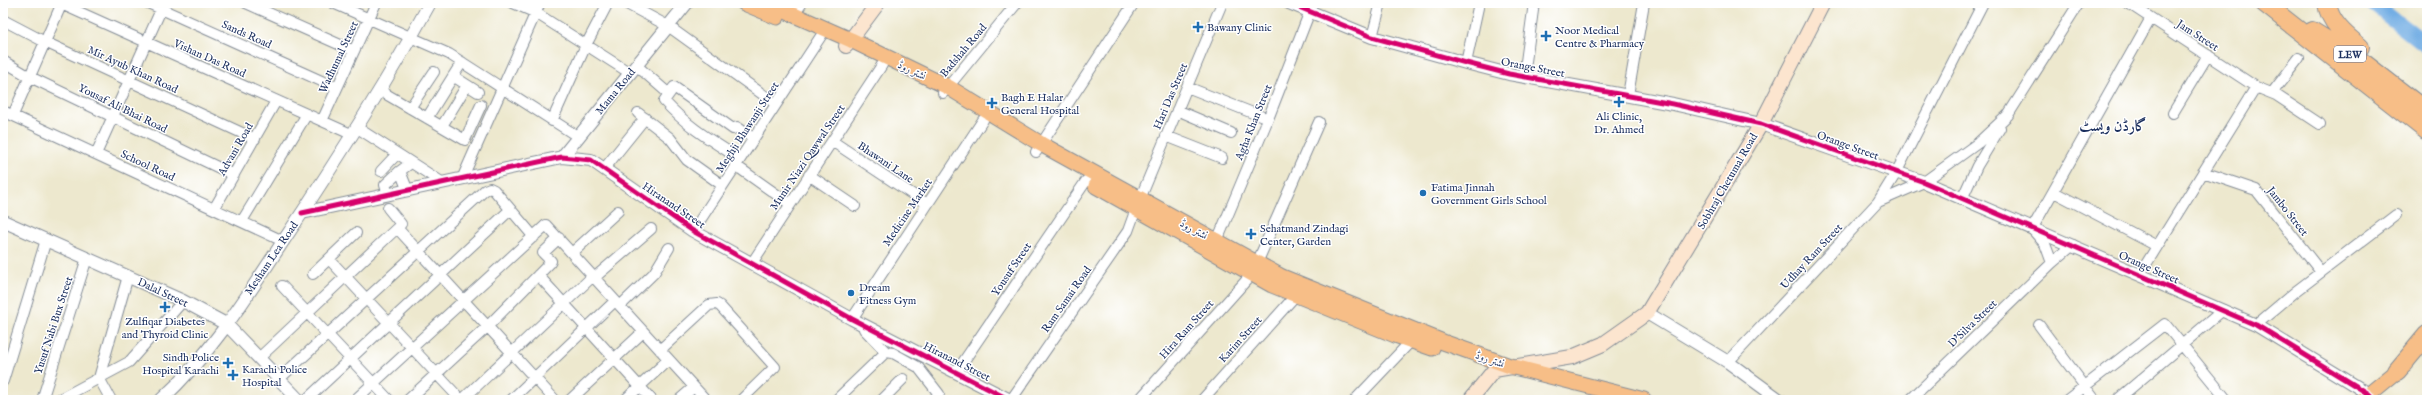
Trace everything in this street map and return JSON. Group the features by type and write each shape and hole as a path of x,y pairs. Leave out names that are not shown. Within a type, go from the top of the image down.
{"highway":[{"path":"2321,3 2324,16 2338,45"},
{"name":"LEW","path":"2327,3 2332,16 2342,33 2427,100"},
{"name":"LEW","path":"2266,4 2338,45 2427,112"},
{"name":"LEW","path":"2266,4 2427,131"},
{"path":"2397,371 2427,335"}],"main road":[{"name":"نشتر روڈ","path":"744,3 821,36 848,43 945,90 1039,148 1254,268 1282,277 1443,342 1510,366 1644,400"},
{"name":"نشتر روڈ","path":"767,3 798,9 882,65 945,90 983,120 1039,148 1086,181 1217,241 1254,268 1296,295 1411,341 1494,370 1611,400"},
{"path":"848,43 878,3"},
{"name":"Sobhraj Chetumal Road","path":"1647,313 1761,124 1823,3"},
{"path":"1470,400 1494,370 1510,366 1572,357 1603,344 1647,313"},
{"path":"2369,398 2397,371 2427,348"}],"street":[{"path":"13,115 61,3"},
{"name":"Vishan Das Road","path":"61,3 276,101 353,131 397,154 443,183"},
{"name":"Sands Road","path":"148,3 162,6 337,88"},
{"path":"246,3 354,51"},
{"path":"333,3 411,37 462,62 577,136"},
{"name":"Wadhumal Street","path":"322,120 376,3"},
{"path":"513,3 538,8 586,45 633,69 669,94"},
{"path":"552,120 586,45 608,3"},
{"path":"625,3 668,26 776,104"},
{"name":"Mama Road","path":"562,157 577,136 687,3"},
{"name":"Badshah Road","path":"945,90 1017,3"},
{"path":"1039,148 1134,3"},
{"name":"Hari Das Street","path":"1138,204 1222,3"},
{"name":"Orange Street","path":"1289,3 1372,37 1466,62 1524,76 1628,95 1761,124 1924,182 2256,325 2369,398"},
{"path":"1372,37 1381,3"},
{"path":"1466,62 1479,3"},
{"path":"1524,76 1534,3"},
{"path":"1628,95 1644,3"},
{"path":"1878,202 1896,173 1983,3"},
{"path":"1962,199 1977,166 2079,3"},
{"name":"Jam Street","path":"2128,3 2256,86 2272,93 2320,124"},
{"name":"Mesham Lea Road","path":"161,400 194,367 226,324 302,213 411,37 426,4"},
{"path":"96,154 162,6"},
{"path":"462,179 538,8"},
{"name":"Agha Khan Street","path":"1217,241 1268,120 1310,11"},
{"path":"2052,263 2045,244 2032,229 2151,18"},
{"name":"Mir Ayub Khan Road","path":"3,20 45,42 255,138"},
{"name":"Meghji Bhawanji Street","path":"693,231 821,36"},
{"path":"2173,112 2208,55"},
{"path":"2272,93 2299,58"},
{"name":"Yousaf Ali Bhai Road","path":"3,61 30,77 234,175"},
{"path":"427,118 462,62"},
{"name":"Munir Niazi Qawwal Street","path":"752,263 882,65"},
{"path":"410,108 434,72"},
{"path":"453,76 478,92"},
{"path":"442,126 467,85"},
{"path":"2140,274 2256,86"},
{"path":"753,138 737,126 733,130 674,87 664,101 696,132 790,204"},
{"path":"1187,87 1268,120"},
{"path":"379,90 465,140 481,105"},
{"name":"Advani Road","path":"214,209 276,101"},
{"path":"1177,110 1231,133"},
{"name":"School Road","path":"3,111 283,241"},
{"path":"242,222 307,114"},
{"path":"604,169 642,115 670,138 687,160 722,185"},
{"name":"Udhay Ram Street","path":"1728,362 1878,202 1924,182 1978,143 2008,115"},
{"name":"Medicine Market","path":"852,319 983,120"},
{"name":"Hira Ram Street","path":"1139,400 1254,268 1319,122"},
{"path":"1166,136 1222,158"},
{"name":"Bhawani Lane","path":"832,141 927,204"},
{"path":"381,171 397,154"},
{"name":"Hiranand Street","path":"302,213 562,157 591,160 693,231 852,319 957,371 1010,400"},
{"path":"388,195 385,185 411,163"},
{"path":"400,171 408,191"},
{"name":"Jambo Street","path":"2203,172 2256,190 2321,272"},
{"path":"488,174 490,188 534,237"},
{"path":"809,175 855,206"},
{"name":"Yousuf Street","path":"957,371 1086,181"},
{"path":"279,379 490,188"},
{"path":"2054,192 2156,246"},
{"name":"Ram Samai Road","path":"1010,400 1128,230 1138,204"},
{"path":"259,358 401,224 388,208"},
{"path":"306,400 510,210"},
{"path":"572,253 618,211"},
{"path":"2256,325 2321,272 2396,215"},
{"name":"Dalal Street","path":"3,221 183,301 226,324 299,400"},
{"path":"354,400 534,237 546,224 668,360 706,400"},
{"path":"397,228 555,400"},
{"path":"329,259 462,400 564,304 651,229"},
{"path":"313,274 356,233"},
{"path":"408,400 488,327 538,275 550,261 543,252 559,238"},
{"path":"3,381 46,240"},
{"name":"D'Silva Street","path":"1910,400 2052,263 2073,245"},
{"path":"511,400 587,328 654,273 670,248"},
{"name":"Yusuf Nabi Bux Street","path":"42,400 87,258"},
{"path":"538,275 652,400"},
{"path":"111,400 99,378 128,276"},
{"path":"282,286 389,400"},
{"name":"Karim Street","path":"1202,400 1296,295"},
{"path":"58,400 129,362 183,301"},
{"path":"660,350 709,305 717,304 775,367 741,400"},
{"path":"2116,400 2223,310"},
{"path":"1647,313 1728,362 1780,400"},
{"path":"2067,400 2162,324 2168,325 2227,400"},
{"path":"2038,325 2095,400"},
{"path":"864,329 886,352 893,353 918,367 939,394 933,400"},
{"path":"570,400 643,332"},
{"path":"1355,400 1411,341"},
{"path":"836,400 886,352"},
{"path":"625,400 668,360"},
{"path":"887,398 903,379"},
{"path":"679,400 694,387"}],"waterway":[{"path":"2372,3 2427,46"}],"cycle path":[{"path":"1289,3 1372,37 1466,63 1509,74 1673,104 1761,124 1924,182 2256,325 2369,394 2375,400"},
{"path":"302,213 562,157 591,160 693,231 852,319 1010,400"}],"place":[{"name":"Bawany Clinic","path":"1198,27"},
{"name":"Noor Medical Centre & Pharmacy","path":"1546,36"},
{"name":"Ali Clinic, Dr. Ahmed","path":"1619,102"},
{"name":"Bagh E Halar General Hospital","path":"992,103"},
{"name":"Fatima Jinnah Government Girls School","path":"1423,193"},
{"name":"Sehatmand Zindagi Center, Garden","path":"1251,234"},
{"name":"Dream Fitness Gym","path":"851,293"},
{"name":"Zulfiqar Diabetes and Thyroid Clinic","path":"165,307"},
{"name":"Sindh Police Hospital Karachi","path":"228,363"},
{"name":"Karachi Police Hospital","path":"233,375"}],"district":[{"name":"گارڈن ویسٹ","path":"2113,126"}]}
